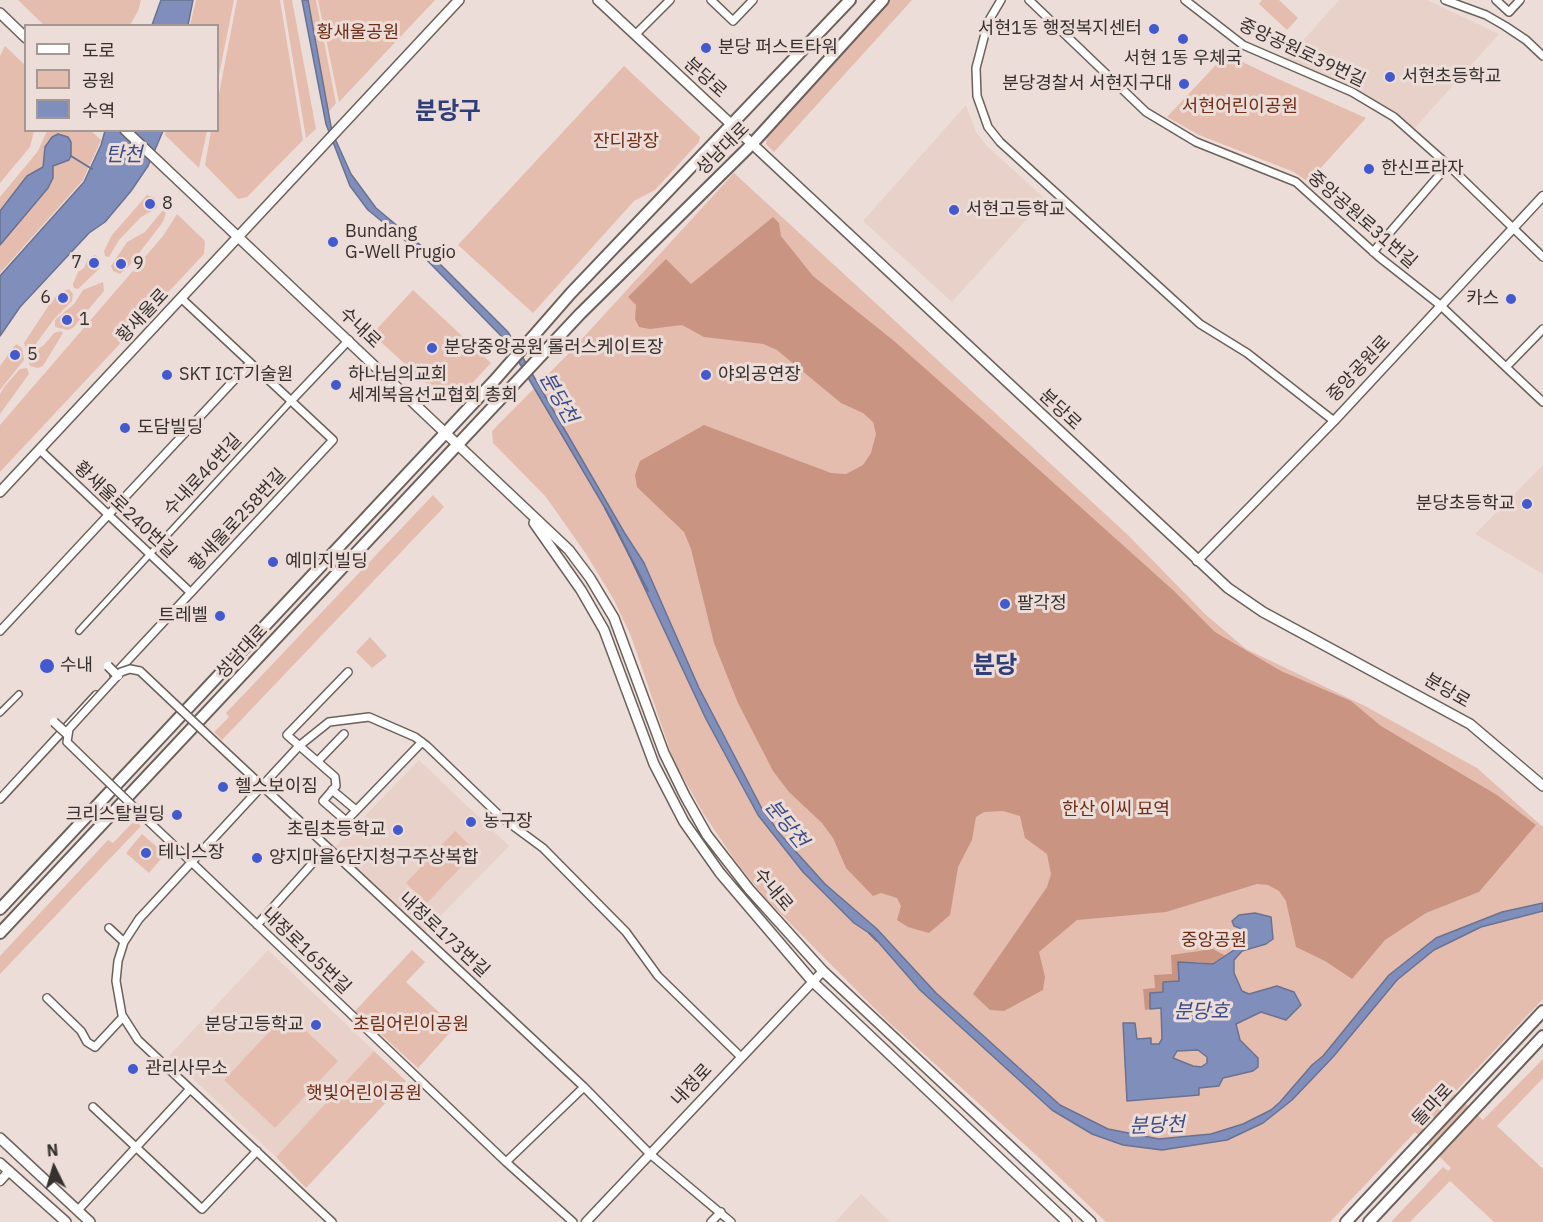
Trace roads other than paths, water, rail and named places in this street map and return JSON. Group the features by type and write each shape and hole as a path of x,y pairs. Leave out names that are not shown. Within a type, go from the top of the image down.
{"main road":[{"name":"황새울로","path":"0,492 459,0"},
{"name":"분당로","path":"598,0 1197,561 1263,612 1399,683 1470,724 1543,786"},
{"name":"성남대로","path":"0,909 445,434 571,293 850,0"},
{"name":"성남대로","path":"0,933 580,314 753,143 884,0"},
{"path":"0,13 24,36"},
{"name":"수내로","path":"127,132 569,550 602,597 623,639 668,763 707,835 763,907 823,971 1091,1222"},
{"name":"수내로","path":"526,510 604,630 654,764 684,822 737,895 813,982 1067,1222"},
{"name":"돌마로","path":"1346,1222 1543,1011"},
{"name":"돌마로","path":"1369,1222 1543,1036"},
{"path":"0,1138 90,1222"},
{"path":"0,1163 66,1222"}],"street":[{"path":"635,35 670,0"},
{"path":"711,0 733,21 753,0"},
{"path":"1001,0 988,22 976,68 977,96 988,127 1000,142 1200,324 1247,353 1334,422"},
{"name":"중앙공원로31번길","path":"1029,0 1146,112 1196,142 1296,182 1373,252 1440,306 1543,402"},
{"name":"중앙공원로39번길","path":"1185,0 1243,45 1352,92 1394,117 1449,165 1543,257"},
{"path":"1444,0 1486,15 1526,40 1543,55"},
{"path":"1496,0 1509,12 1520,0"},
{"path":"1373,252 1449,165"},
{"name":"중앙공원로","path":"1197,561 1334,422 1543,196"},
{"name":"황새울로258번길","path":"0,798 333,440 182,299"},
{"path":"1506,367 1543,329"},
{"name":"수내로46번길","path":"80,631 349,340"},
{"path":"0,631 250,363"},
{"name":"황새울로240번길","path":"40,450 190,592"},
{"path":"54,722 67,734 118,676 108,666"},
{"name":"내정로173번길","path":"118,676 126,670 140,671 584,1087 650,1154 732,1222"},
{"path":"348,672 287,735 335,777 336,786 320,804 346,821 422,742"},
{"path":"0,713 19,694"},
{"path":"332,1222 138,1040 123,1017 116,981 118,961 124,942 139,919 262,785 300,746 329,722 361,716 378,721 422,742 501,817 543,848 626,932 658,976 741,1057"},
{"name":"내정로165번길","path":"67,734 67,742 190,862 506,1162 573,1222"},
{"path":"318,761 344,734"},
{"path":"332,790 356,810"},
{"path":"257,925 327,847"},
{"path":"109,928 124,942"},
{"name":"내정로","path":"586,1222 823,971"},
{"path":"47,998 81,1031 87,1042 95,1047 123,1017"},
{"path":"506,1162 584,1087"},
{"path":"78,1210 190,1089"},
{"path":"93,1107 202,1209 256,1151"},
{"path":"0,1181 9,1171"},
{"path":"711,1222 721,1212"}],"water":[{"path":"161,0 193,0 188,24 152,24"},
{"path":"302,0 308,0 332,132 351,174 376,208 424,248 508,332 644,563 699,688 761,807 780,834 825,884 877,929 936,993 1060,1105 1108,1129 1159,1139 1211,1134 1243,1124 1271,1110 1280,1102 1312,1065 1323,1056 1389,975 1436,938 1502,912 1543,903 1543,911 1481,927 1434,950 1397,980 1333,1057 1292,1100 1263,1123 1227,1140 1162,1150 1123,1145 1092,1134 1052,1110 920,990 872,935 854,923 803,872 758,815 706,719 615,525 507,342 418,251 368,210 350,186 326,124"},
{"name":"탄천","path":"105,132 163,132 148,166 131,191 105,222 89,233 20,307 0,336 0,276 84,182"},
{"path":"58,134 68,137 71,142 69,160 53,166 53,178 48,188 0,245 0,211 27,176 43,167 45,147 52,137"},
{"name":"분당호","path":"1255,913 1271,917 1273,939 1266,944 1242,951 1234,960 1234,973 1242,991 1249,994 1277,986 1294,992 1301,1005 1286,1020 1261,1012 1236,1024 1240,1040 1258,1058 1258,1067 1253,1071 1223,1078 1219,1086 1199,1088 1199,1095 1127,1101 1123,1023 1135,1023 1137,1039 1151,1038 1151,1044 1159,1044 1162,1039 1161,1008 1150,1009 1150,993 1163,992 1163,982 1179,981 1178,962 1213,964 1234,950 1244,936 1242,929 1234,926 1232,921 1239,915","holes":["1198,1050 1207,1057 1207,1063 1201,1067 1173,1058 1177,1051"]}],"waterway":[{"path":"71,156 92,169"},
{"name":"분당천","path":"605,508 648,591"},
{"name":"분당천","path":"869,933 877,941"}],"place":[{"name":"서현1동 행정복지센터","path":"1154,29"},
{"name":"서현 1동 우체국","path":"1183,39"},
{"name":"분당 퍼스트타워","path":"706,48"},
{"name":"서현초등학교","path":"1390,77"},
{"name":"분당경찰서 서현지구대","path":"1184,84"},
{"name":"한신프라자","path":"1369,169"},
{"name":"8","path":"150,204"},
{"name":"서현고등학교","path":"954,210"},
{"name":"Bundang G-Well Prugio","path":"333,242"},
{"name":"7","path":"94,263"},
{"name":"9","path":"121,264"},
{"name":"6","path":"63,298"},
{"name":"카스","path":"1511,299"},
{"name":"1","path":"67,320"},
{"name":"분당중앙공원 롤러스케이트장","path":"432,348"},
{"name":"5","path":"15,355"},
{"name":"SKT ICT기술원","path":"167,375"},
{"name":"야외공연장","path":"706,375"},
{"name":"하나님의교회 세계복음선교협회 총회","path":"336,385"},
{"name":"도담빌딩","path":"125,428"},
{"name":"분당초등학교","path":"1527,504"},
{"name":"예미지빌딩","path":"273,562"},
{"name":"팔각정","path":"1005,604"},
{"name":"트레벨","path":"220,616"},
{"name":"수내","path":"47,666"},
{"name":"헬스보이짐","path":"223,787"},
{"name":"크리스탈빌딩","path":"177,815"},
{"name":"농구장","path":"471,822"},
{"name":"초림초등학교","path":"398,830"},
{"name":"테니스장","path":"146,853"},
{"name":"양지마을6단지청구주상복합","path":"257,858"},
{"name":"분당고등학교","path":"316,1025"},
{"name":"관리사무소","path":"133,1069"}],"district":[{"name":"분당구","path":"448,112"},
{"name":"분당","path":"995,666"}],"park label":[{"name":"황새울공원","path":"358,33"},
{"name":"서현어린이공원","path":"1240,107"},
{"name":"잔디광장","path":"626,142"},
{"name":"한산 이씨 묘역","path":"1116,810"},
{"name":"중앙공원","path":"1214,941"},
{"name":"초림어린이공원","path":"411,1025"},
{"name":"햇빛어린이공원","path":"364,1094"}]}
